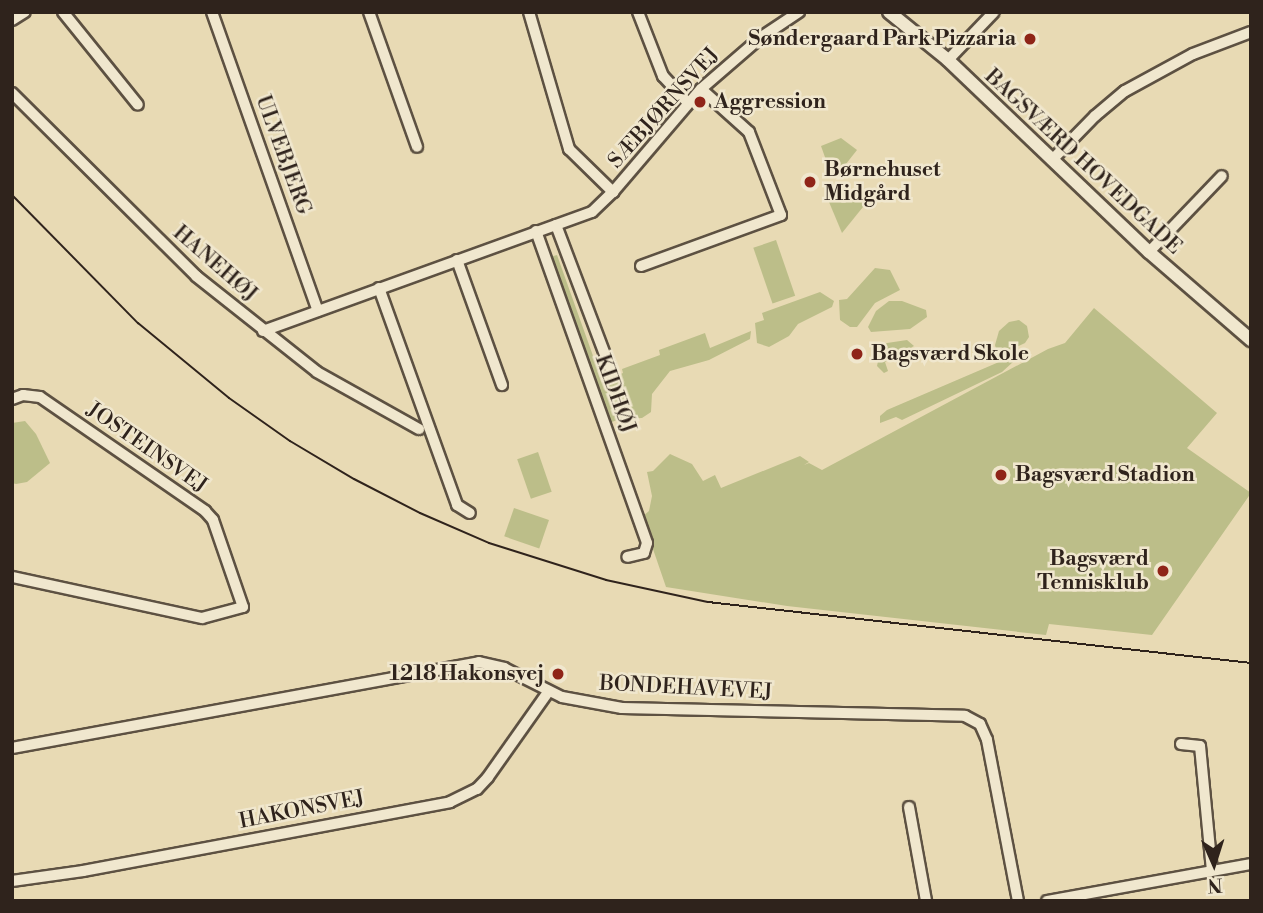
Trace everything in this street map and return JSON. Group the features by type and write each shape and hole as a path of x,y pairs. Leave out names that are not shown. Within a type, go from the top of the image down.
{"street":[{"path":"12,20 25,12"},
{"path":"63,12 138,105"},
{"name":"ULVEBJERG","path":"212,12 318,311"},
{"path":"369,12 417,147"},
{"path":"529,12 569,149 613,192"},
{"path":"638,12 663,76 688,103"},
{"name":"SÆBJØRNSVEJ","path":"263,331 592,212 613,192 701,89 760,38 799,12"},
{"name":"BAGSVÆRD HOVEDGADE","path":"889,12 948,60 1149,252 1251,340"},
{"path":"948,60 994,12"},
{"path":"1052,160 1095,116 1125,91 1158,71 1251,32"},
{"path":"641,266 781,215 750,132 701,89"},
{"name":"HANEHØJ","path":"12,93 161,244 263,331 317,372 419,429"},
{"path":"1149,252 1222,176"},
{"path":"556,225 610,368"},
{"name":"KIDHØJ","path":"536,231 648,543 644,552 627,557"},
{"path":"457,260 502,385"},
{"path":"379,289 457,505 470,513"},
{"name":"JOSTEINSVEJ","path":"12,399 23,395 40,397 205,511 214,520 243,607 201,618 12,577"},
{"name":"BONDEHAVEVEJ","path":"12,748 479,662 504,668 550,691 593,704 622,708 954,715 975,720 987,740 1018,901"},
{"name":"HAKONSVEJ","path":"12,881 83,872 457,799 477,789 488,777 550,691"},
{"path":"1181,744 1200,746 1212,870"},
{"path":"908,807 926,901"},
{"path":"1047,901 1251,864"}],"green space":[{"path":"841,138 857,150 838,174 831,174 821,146"},
{"path":"854,190 867,202 842,233 829,202 831,195"},
{"path":"776,240 795,296 773,304 753,248"},
{"path":"557,255 602,381 623,373 622,369 660,355 659,350 705,333 710,348 751,331 750,339 709,360 670,371 652,394 651,412 642,418 620,419 609,423 550,257"},
{"path":"875,268 890,270 900,290 875,303 857,327 850,327 840,320 839,300 847,299"},
{"path":"820,292 834,301 832,307 798,324 789,336 769,347 757,343 755,323 764,320 762,313"},
{"path":"889,301 902,301 926,310 927,317 910,329 871,332 868,327 876,311"},
{"name":"Bagsværd Stadion","path":"1094,308 1217,413 1187,448 1251,493 1152,635 1049,624 1046,635 787,606 666,587 642,517 649,511 652,496 647,472 653,471 670,454 692,464 703,481 715,475 721,488 800,456 809,462 804,465 809,463 822,470 1048,349 1065,343"},
{"path":"1019,320 1027,326 1029,337 1025,343 998,356 995,345 999,331 1009,322"},
{"path":"907,340 914,346 885,362 888,371 884,373 877,366 881,347 887,343"},
{"path":"1006,359 1013,362 1002,372 902,420 896,417 880,423 880,416 887,410"},
{"path":"25,421 36,434 50,463 27,482 16,484 12,483 12,423"},
{"path":"538,452 552,492 531,499 517,459"},
{"path":"514,508 549,520 539,548 504,536"}],"tram line":[{"path":"12,195 138,323 229,398 290,441 354,479 420,513 489,543 606,580 708,602 1251,663"}],"place":[{"name":"Søndergaard Park Pizzaria","path":"1030,39"},
{"name":"Aggression","path":"700,102"},
{"name":"Børnehuset Midgård","path":"810,182"},
{"name":"Bagsværd Skole","path":"857,354"},
{"name":"Bagsværd Stadion","path":"1001,475"},
{"name":"Bagsværd Tennisklub","path":"1163,571"},
{"name":"1218 Hakonsvej","path":"558,674"}]}
